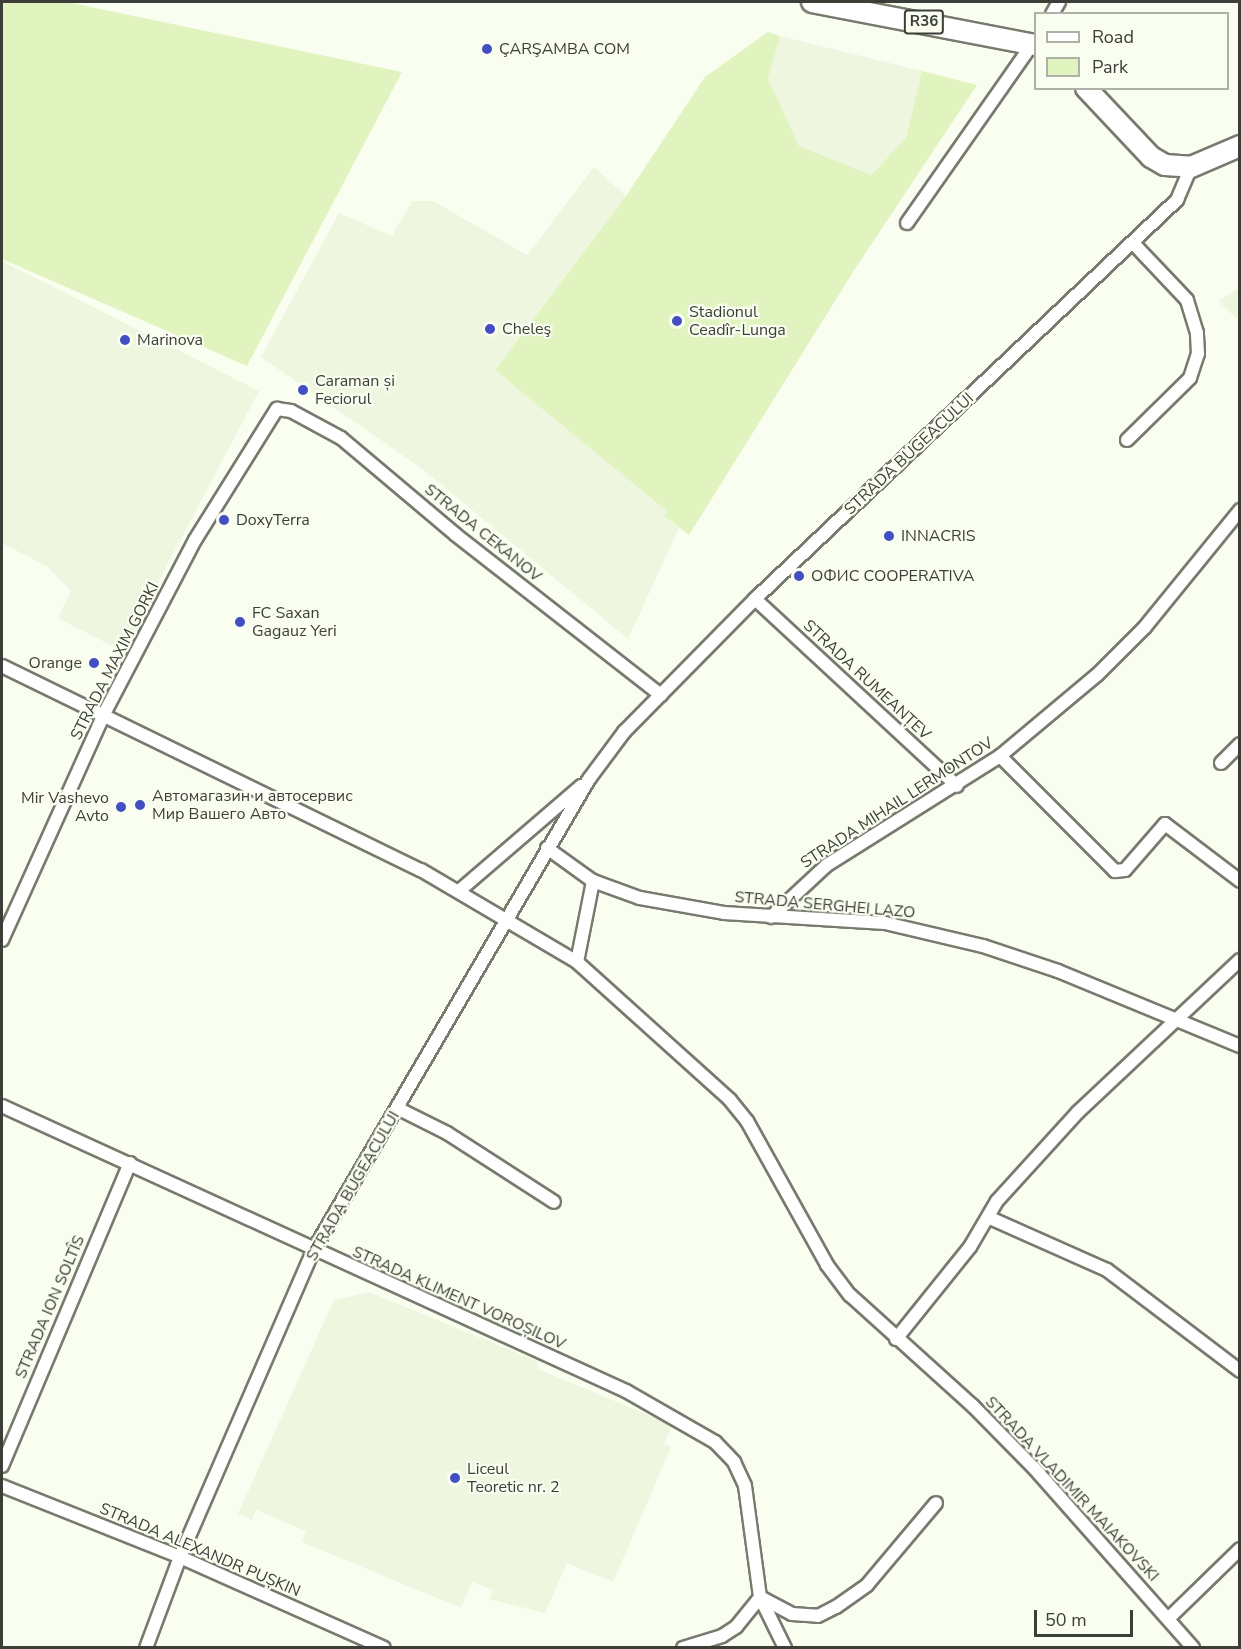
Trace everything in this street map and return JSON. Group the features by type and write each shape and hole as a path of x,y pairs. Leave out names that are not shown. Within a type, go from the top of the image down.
{"main road":[{"name":"R36","path":"812,2 1034,42"},
{"path":"1088,90 1151,157 1165,165 1191,167 1239,146"}],"street":[{"path":"907,223 1034,43"},
{"name":"STRADA BUGEACULUI","path":"146,1647 180,1557 313,1251 399,1109 510,919 547,848 589,779 624,732 755,598 1177,200 1191,167"},
{"path":"1127,440 1190,378 1198,354 1197,333 1187,300 1133,243"},
{"name":"STRADA CEKANOV","path":"277,409 291,411 341,438 456,535 661,695"},
{"name":"STRADA MAXIM GORKI","path":"2,940 104,714 195,540 277,409"},
{"name":"STRADA MIHAIL LERMONTOV","path":"771,917 827,865 957,786 1000,756 1097,675 1145,627 1239,510"},
{"name":"STRADA RUMEANȚEV","path":"755,598 957,786"},
{"name":"STRADA VLADIMIR MAIAKOVSKI","path":"2,666 104,714 459,891 510,919 577,962 730,1100 747,1121 827,1265 850,1295 896,1339 973,1406 1034,1468 1193,1647"},
{"path":"1221,763 1239,744"},
{"path":"1000,756 1114,871 1125,870 1165,824 1239,881"},
{"name":"STRADA BUGEACULUI","path":"459,891 589,779"},
{"name":"STRADA SERGHEI LAZO","path":"547,848 593,881 640,898 771,917 919,929 1058,971 1179,1019 1239,1046"},
{"path":"577,962 593,881"},
{"path":"896,1339 990,1218 997,1201 1078,1112 1239,960"},
{"name":"STRADA KLIMENT VOROȘILOV","path":"2,1106 130,1163 313,1251 626,1391 715,1442 734,1461 746,1486 760,1597 784,1647"},
{"path":"399,1109 447,1134 554,1202"},
{"name":"STRADA ION SOLTÎS","path":"2,1466 130,1163"},
{"path":"990,1218 1107,1270 1239,1371"},
{"name":"STRADA ALEXANDR PUȘKIN","path":"2,1486 180,1557 384,1647"},
{"path":"683,1647 722,1636 736,1627 760,1597 792,1614 818,1616 836,1607 867,1585 936,1503"},
{"path":"1169,1618 1239,1549"}],"shaded area":[{"path":"780,36 922,71 906,138 871,175 799,146 768,79"},
{"path":"594,167 626,196 495,370 668,511 664,516 679,528 628,639 424,470 261,357 339,213 392,236 412,201 433,201 527,255"},
{"path":"2,261 259,391 122,651 58,618 71,591 48,567 2,543"},
{"path":"1239,288 1239,321 1218,301"},
{"name":"Liceul Teoretic nr. 2","path":"369,1292 537,1361 538,1369 672,1425 664,1444 671,1447 613,1582 567,1563 545,1613 489,1599 493,1590 472,1582 461,1608 302,1542 306,1531 256,1510 252,1520 238,1514 334,1300"}],"green space":[{"path":"2,2 67,2 402,72 247,366 2,259"},
{"name":"Stadionul Ceadîr-Lunga","path":"768,32 780,36 768,79 799,146 871,175 906,138 922,71 977,85 853,272 689,535 664,516 667,511 495,370 626,196 705,77"}],"place":[{"name":"ÇARŞAMBA COM","path":"487,49"},
{"name":"Stadionul Ceadîr-Lunga","path":"677,321"},
{"name":"Cheleş","path":"490,329"},
{"name":"Marinova","path":"125,340"},
{"name":"Caraman și Feciorul","path":"303,390"},
{"name":"DoxyTerra","path":"224,520"},
{"name":"INNACRIS","path":"889,536"},
{"name":"ОФИС COOPERATIVA","path":"799,576"},
{"name":"FC Saxan Gagauz Yeri","path":"240,622"},
{"name":"Orange","path":"94,663"},
{"name":"Автомагазин и автосервис Мир Вашего Авто","path":"140,805"},
{"name":"Mir Vashevo Avto","path":"121,807"},
{"name":"Liceul Teoretic nr. 2","path":"455,1478"}]}
